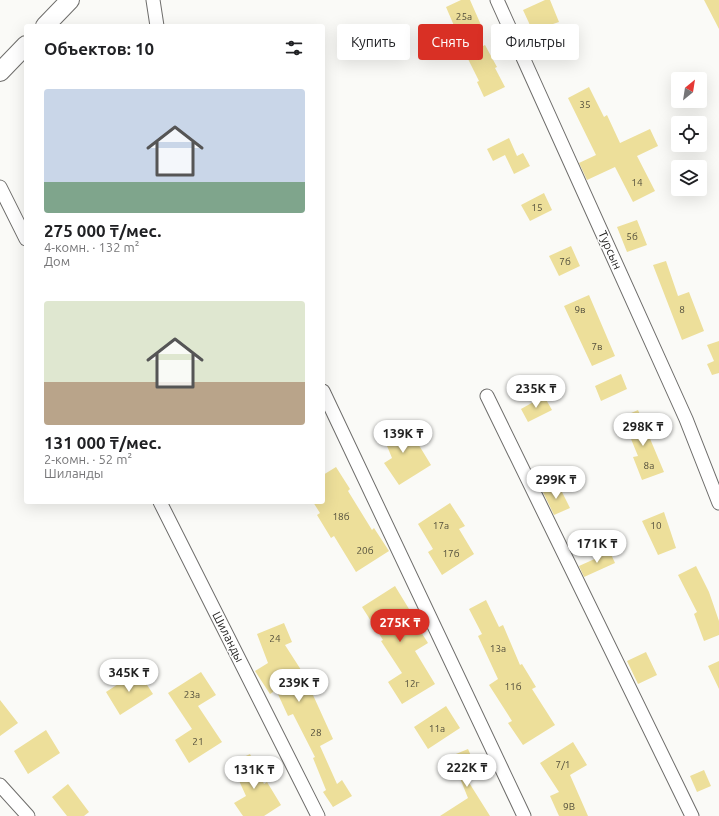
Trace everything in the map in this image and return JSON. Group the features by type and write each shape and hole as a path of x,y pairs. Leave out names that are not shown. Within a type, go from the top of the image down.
{"street":[{"path":"47,24 70,0"},
{"path":"153,0 157,24"},
{"name":"Турсын","path":"497,0 686,419 719,502"},
{"path":"0,72 24,47"},
{"path":"0,187 24,235"},
{"path":"325,395 524,816"},
{"path":"487,396 692,816"},
{"name":"Шиланды","path":"161,504 318,816"},
{"path":"0,785 28,816"}],"building":[{"path":"461,0 470,0 481,24 453,24 446,7"},
{"path":"545,0 550,0 559,22 553,24 529,24 523,10"},
{"path":"704,0 719,0 719,29"},
{"path":"485,45 491,56 491,60 493,60 497,67 495,68 505,87 484,97 477,82 479,81 468,60 483,60 483,46"},
{"path":"589,87 604,117 607,115 620,143 650,129 658,146 637,156 655,191 633,202 615,167 587,180 579,163 596,155 568,98"},
{"path":"509,138 517,156 523,153 530,166 514,174 505,155 493,161 487,149"},
{"path":"544,193 552,210 530,221 521,205"},
{"path":"637,220 647,245 627,252 617,227"},
{"path":"571,246 580,266 559,276 549,256"},
{"path":"666,261 678,296 689,292 704,331 682,340 653,265"},
{"path":"589,295 615,356 592,366 564,306"},
{"path":"719,341 719,373 712,375 707,364 714,361 707,345"},
{"path":"621,374 627,389 601,401 595,386"},
{"path":"544,396 552,410 528,422 521,409"},
{"path":"638,410 664,472 642,480 633,457 638,456 622,417"},
{"path":"401,421 411,446 417,442 431,465 399,485 384,463 392,458 380,429"},
{"path":"336,467 350,489 348,491 372,530 374,528 389,551 356,572 334,536 331,538 317,515 320,513 314,504 325,504 325,474"},
{"path":"558,484 570,508 554,515 543,492"},
{"path":"450,503 465,526 459,529 474,554 442,575 428,552 433,549 418,524"},
{"path":"664,512 676,548 658,555 642,521"},
{"path":"610,552 615,563 584,577 579,566"},
{"path":"696,566 709,592 719,621 719,635 704,641 694,614 697,612 678,575"},
{"path":"395,586 409,609 407,610 428,643 415,651 435,684 402,704 388,682 402,673 381,641 383,640 362,607"},
{"path":"486,600 499,627 503,625 520,665 522,664 536,687 532,689 555,725 523,745 508,723 512,721 489,685 498,679 478,636 482,634 469,609"},
{"path":"284,623 292,642 285,645 303,673 333,739 320,746 337,784 342,780 352,796 333,807 323,792 326,790 313,758 315,757 293,714 288,716 276,690 270,694 255,671 268,663 257,634"},
{"path":"646,652 657,675 638,684 627,661"},
{"path":"719,661 719,689 708,666"},
{"path":"138,671 153,694 120,715 106,692"},
{"path":"201,672 216,695 198,706 222,742 189,763 175,740 192,729 168,693"},
{"path":"0,700 18,723 0,736"},
{"path":"446,706 460,728 428,749 414,727"},
{"path":"46,730 60,753 28,774 14,751"},
{"path":"573,742 587,765 570,775 588,816 559,816 550,796 559,792 540,763"},
{"path":"468,749 480,776 468,781 490,816 440,816 468,798 451,756"},
{"path":"250,754 264,784 267,782 281,805 264,816 243,816 234,803 246,796 231,763"},
{"path":"704,770 711,786 697,792 690,776"},
{"path":"68,784 89,812 84,816 67,816 52,797"}]}
